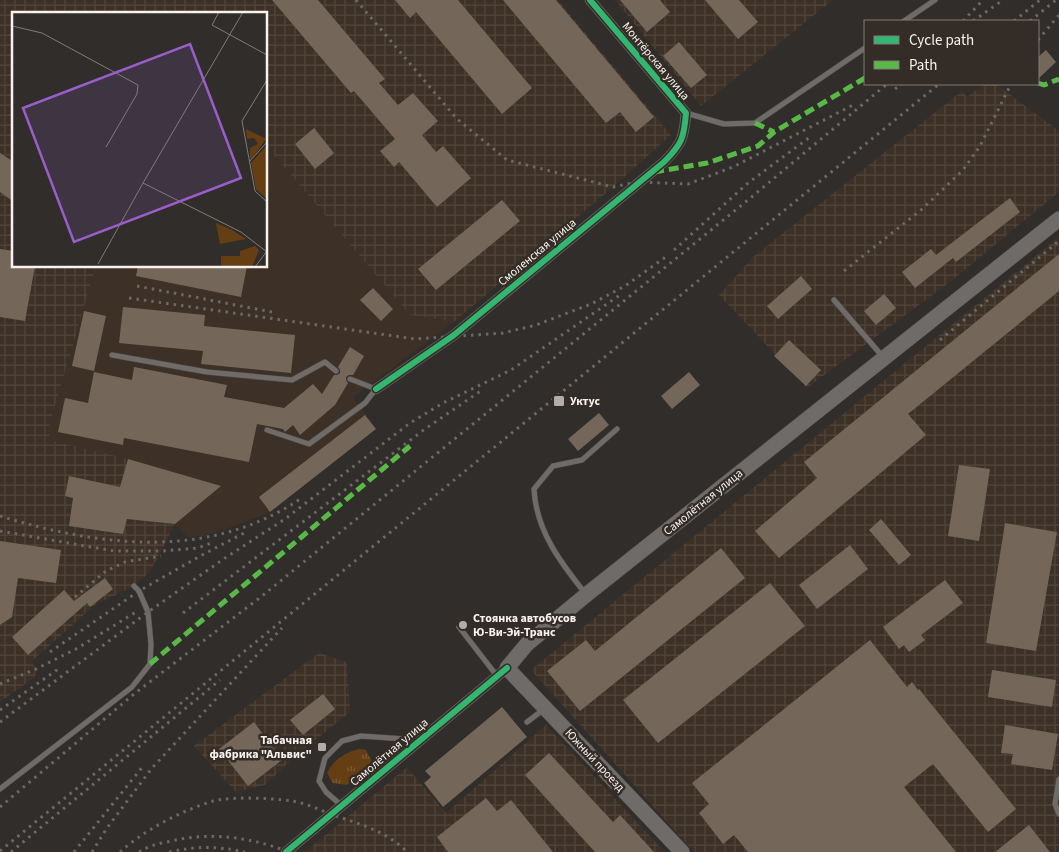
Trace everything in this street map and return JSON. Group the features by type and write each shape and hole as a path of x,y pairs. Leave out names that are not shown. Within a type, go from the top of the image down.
{"main road":[{"name":"Самолётная улица","path":"502,672 527,644 586,595 1059,219"},
{"name":"Южный проезд","path":"502,672 545,708 682,852"}],"street":[{"name":"Монтёрская улица","path":"590,0 686,113"},
{"name":"Смоленская улица","path":"376,389 454,335 664,162 684,136 686,113"},
{"name":"Самолётная улица","path":"286,852 502,672"}],"lane":[{"path":"905,20 935,0"},
{"path":"686,113 724,124 755,123 864,49"},
{"path":"834,300 883,358"},
{"path":"112,355 207,372 292,380 325,362 336,370"},
{"path":"267,430 309,444 365,403 376,389 350,379"},
{"path":"586,595 548,541 540,525 535,506 534,489 553,466 582,460 617,429"},
{"path":"0,789 132,687 150,664 151,644 148,612 139,591 134,586"},
{"path":"459,627 502,672"},
{"path":"527,722 545,708"},
{"path":"342,806 326,792 319,781 325,758 342,742 361,736 420,740"},
{"path":"1059,779 1055,804 1059,814"}],"shaded area":[{"path":"0,0 558,0 671,135 613,187 454,322 410,315 268,148 268,12 12,12 12,268 95,268 51,420 49,440 128,459 221,486 175,524 150,572 134,586 95,605 32,661 36,669 35,677 0,702"},
{"path":"615,0 833,0 701,106"},
{"path":"983,85 997,85 1059,131 1059,192 950,282 807,388 719,295 753,257 962,91 967,97"},
{"path":"268,148 410,315 454,322 353,397 376,429 270,512 204,536 188,537 175,524 220,487 49,440 51,420 95,268 268,268"},
{"path":"1059,237 1059,852 694,852 531,670"},
{"path":"319,653 347,662 350,712 298,754 265,785 236,792 194,746"},
{"path":"546,725 665,852 305,852 407,767 446,813"}],"green space":[{"path":"359,749 366,750 372,762 347,785 333,783 327,773 336,760 349,752"}],"building":[{"path":"272,0 318,0 385,79 379,83 398,105 413,93 438,121 422,135 436,152 443,146 471,178 437,207 399,162 394,167 380,151 395,139 354,91 351,93"},
{"path":"395,0 458,0 532,88 502,114 416,12 410,18"},
{"path":"503,0 556,0 654,117 636,132 620,112 606,123"},
{"path":"620,0 660,0 670,12 647,32"},
{"path":"705,0 739,0 758,22 738,39"},
{"path":"679,42 707,75 691,88 663,56"},
{"path":"1046,50 1056,62 1039,78 1039,56"},
{"path":"314,128 334,153 315,169 295,144"},
{"path":"0,153 12,161 12,201 0,192"},
{"path":"1010,198 1020,212 956,262 953,258 915,288 902,272 931,249 936,255"},
{"path":"502,200 520,221 436,290 418,269"},
{"path":"0,249 12,251 12,268 35,268 25,321 0,317"},
{"path":"1059,254 1059,291 908,414 926,435 779,558 755,531 817,478 804,462"},
{"path":"138,268 247,268 241,297 136,276"},
{"path":"801,276 812,289 778,319 767,306"},
{"path":"373,288 393,309 381,321 360,300"},
{"path":"884,294 896,308 876,325 864,311"},
{"path":"123,307 205,315 204,326 295,335 291,373 201,364 203,351 119,343"},
{"path":"84,311 106,316 94,371 72,366"},
{"path":"789,340 821,370 806,386 774,356"},
{"path":"350,347 364,356 353,375 346,377 348,383 335,405 300,435 293,425 285,432 283,429 257,424 249,462 124,438 123,445 58,432 65,398 88,403 94,372 132,380 134,367 227,385 224,397 284,408 313,384 322,394 334,375 340,373 338,367"},
{"path":"689,372 700,385 672,409 661,396"},
{"name":"Уктус","path":"599,413 609,425 578,451 568,439"},
{"path":"365,415 376,429 270,512 259,497"},
{"path":"128,459 221,486 175,524 127,519 123,534 69,526 73,498 65,496 69,476 120,487"},
{"path":"959,465 990,469 979,541 948,536"},
{"path":"881,519 911,555 899,565 869,530"},
{"path":"1005,523 1057,532 1036,651 986,643"},
{"path":"0,541 61,550 56,583 18,578 12,617 0,625"},
{"path":"850,545 868,569 817,609 799,585"},
{"path":"721,548 745,578 580,711 547,671 586,640 595,651"},
{"path":"105,578 113,589 90,607 87,603 28,655 12,637 64,590 74,601"},
{"path":"945,580 963,603 921,635 925,640 909,652 904,645 899,649 883,627"},
{"path":"770,583 805,626 658,743 623,700"},
{"path":"870,640 907,687 912,682 919,689 1016,809 988,832 933,764 904,787 956,852 748,852 734,835 723,844 699,813 709,804 692,783"},
{"path":"992,670 1056,680 1052,707 988,697"},
{"path":"323,694 335,709 303,735 290,720"},
{"path":"502,707 527,737 443,807 424,783 431,777 425,771"},
{"path":"254,722 282,760 248,786 219,749"},
{"path":"1005,725 1058,734 1052,770 1011,764 1013,754 1001,753"},
{"path":"549,753 613,822 620,815 654,852 595,852 525,775"},
{"path":"486,798 497,811 511,800 553,852 448,852 437,837"},
{"path":"1029,825 1050,852 995,852"}],"railway":[{"path":"356,0 457,119 507,160 613,187 638,182 688,184 733,167 855,104"},
{"path":"964,20 983,0"},
{"path":"974,20 1003,0"},
{"path":"1015,20 1040,0"},
{"path":"1031,20 1056,0"},
{"path":"1039,39 1059,15"},
{"path":"0,807 134,694 262,596 754,195 886,85"},
{"path":"895,89 901,85"},
{"path":"0,851 938,85"},
{"path":"844,271 921,210 963,170 980,146 1010,85"},
{"path":"674,250 748,183 810,137"},
{"path":"940,340 1059,241"},
{"path":"129,298 415,339 503,333 536,325 591,304 625,286 667,256"},
{"path":"137,286 272,312"},
{"path":"0,722 148,612 285,519 410,423 443,403 511,370 620,295"},
{"path":"183,613 425,429 482,390"},
{"path":"0,516 38,527 77,535 155,542 193,539 231,531 268,517 303,497"},
{"path":"0,531 114,551 162,551 198,548 214,542"},
{"path":"50,652 139,591 246,532"},
{"path":"75,597 106,571 125,562 161,556"},
{"path":"0,684 76,649 136,612"},
{"path":"92,852 107,828 152,768 282,628"},
{"path":"0,710 61,667"},
{"path":"11,852 220,680"},
{"path":"74,852 144,765"},
{"path":"120,852 152,828 189,810 221,799 244,798 293,801 305,804 383,834 407,852"},
{"path":"139,852 146,848 183,839 214,836 244,839 289,852"},
{"path":"169,852 207,848 245,852"}],"marked path":[{"path":"654,172 707,163 758,146 774,132 864,79"},
{"path":"1039,83 1044,85 1059,79"},
{"path":"755,123 774,132"},
{"path":"150,664 410,446"}],"cycle path":[{"path":"376,389 454,335 664,162 681,140 686,113 590,0"},
{"path":"286,852 507,668"}],"place":[{"name":"Уктус","path":"559,401"},
{"name":"Стоянка автобусов Ю-Ви-Эй-Транс","path":"463,625"},
{"name":"Табачная фабрика \"Альвис\"","path":"322,747"}]}
